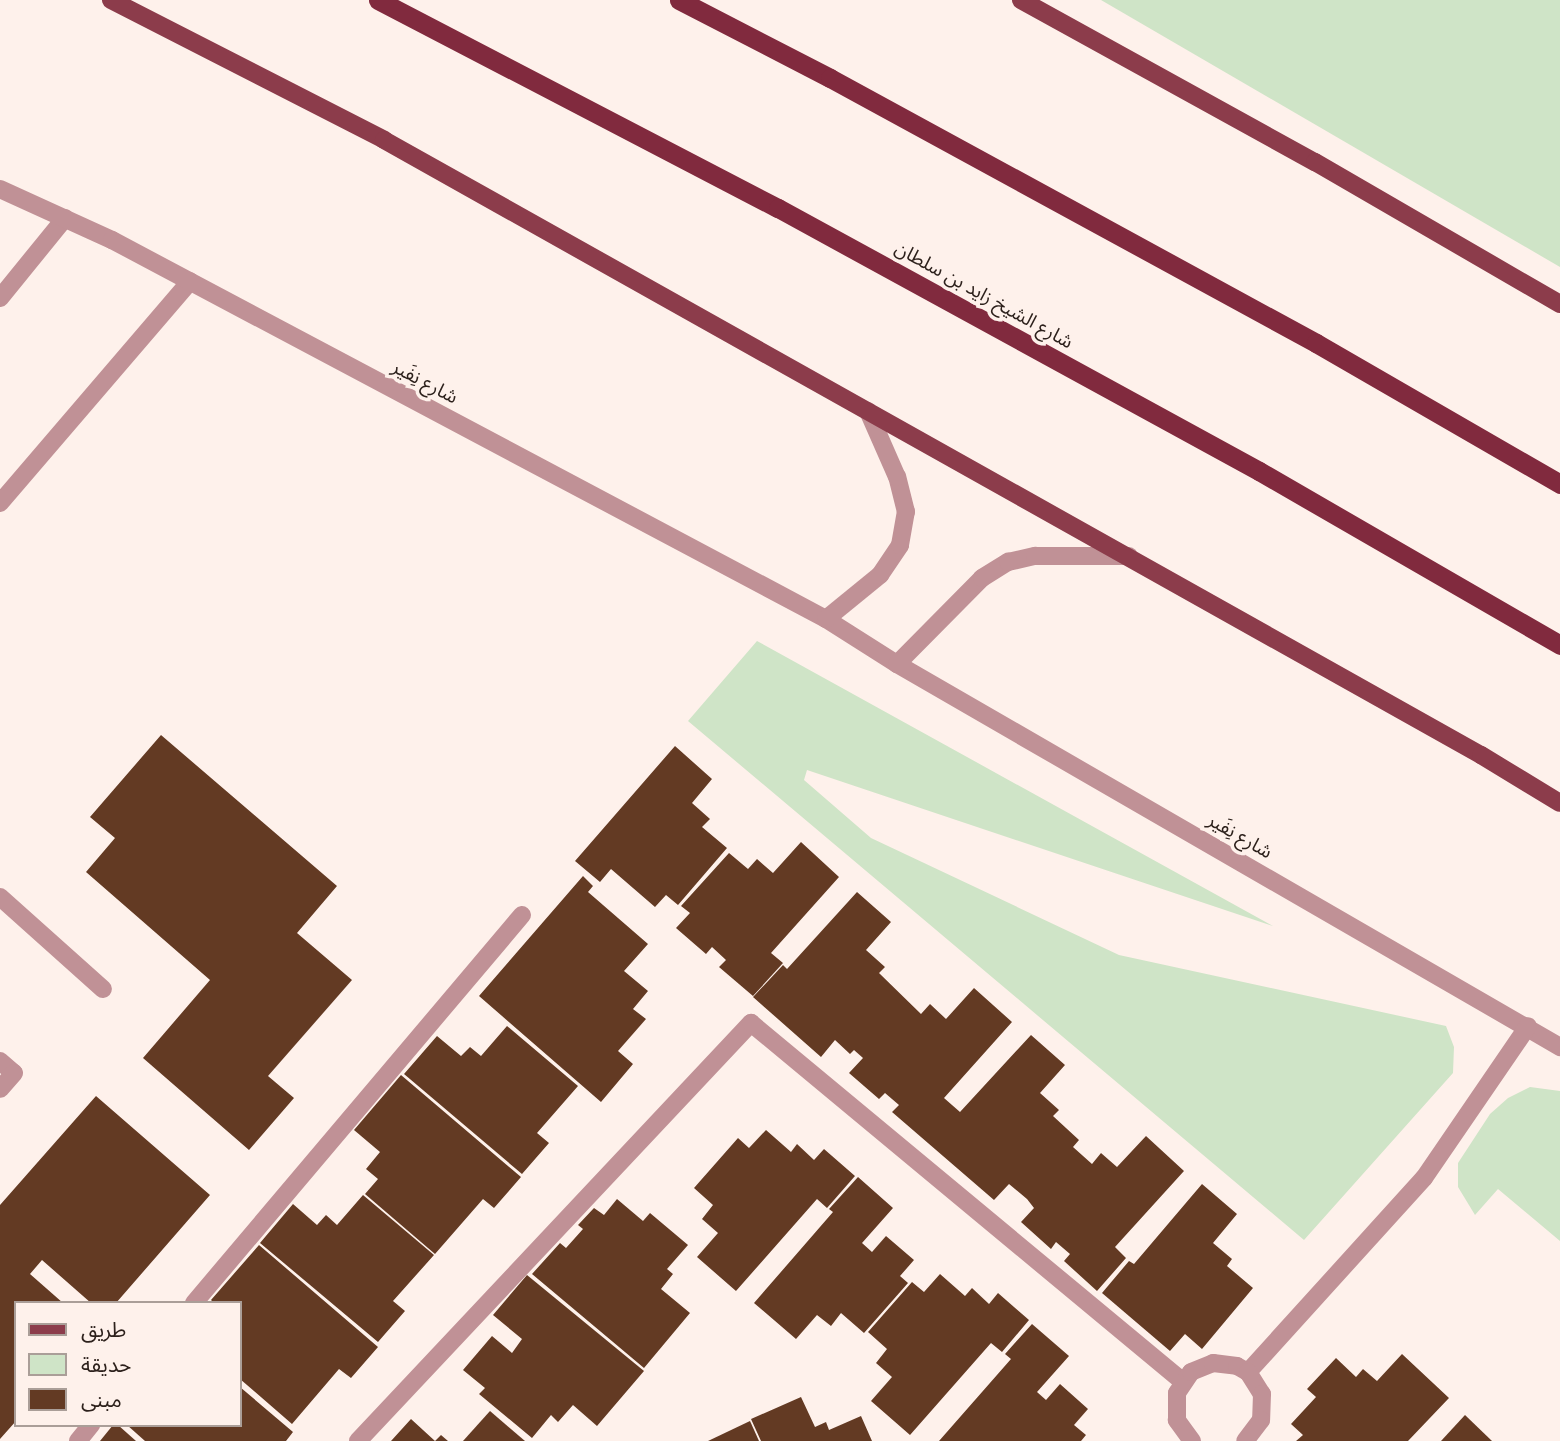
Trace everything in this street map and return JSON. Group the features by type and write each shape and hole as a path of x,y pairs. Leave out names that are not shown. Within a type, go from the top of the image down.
{"highway":[{"name":"شارع الشيخ زايد بن سلطان","path":"378,0 778,208 1247,464 1560,645"},
{"path":"678,0 830,78 1316,343 1560,484"}],"main road":[{"path":"111,0 384,140 1129,556 1481,755 1560,803"},
{"path":"1021,0 1292,149 1560,304"}],"street":[{"name":"شارع نِفَير","path":"0,189 65,218 190,281 827,619 897,664 1560,1046"},
{"path":"0,298 65,218"},
{"path":"0,503 190,281"},
{"path":"827,619 880,575 900,545 906,512 897,477 868,411"},
{"path":"897,664 982,578 1008,562 1035,556 1129,556"},
{"path":"0,897 103,989"},
{"path":"196,1301 522,915"},
{"path":"358,1441 751,1023 1182,1381"},
{"path":"1248,1372 1424,1178 1528,1026"},
{"path":"0,1061 14,1073 0,1089"},
{"path":"1182,1438 1175,1406 1182,1381 1201,1366 1213,1363 1237,1366 1248,1372 1262,1394 1261,1420 1255,1438"},
{"path":"78,1441 89,1427"}],"green space":[{"path":"1101,0 1560,0 1560,267"},
{"path":"757,641 1273,926 807,770 804,780 871,838 1119,955 1446,1026 1454,1047 1453,1073 1304,1240 688,721"},
{"path":"1530,1087 1560,1091 1560,1241 1498,1189 1475,1215 1458,1187 1458,1163 1490,1114 1508,1098"}],"building":[{"path":"161,735 337,886 297,933 352,980 268,1076 294,1098 249,1150 143,1058 210,980 86,872 115,838 90,817"},
{"path":"675,746 712,779 692,803 710,819 702,827 727,848 678,905 666,895 655,907 611,869 600,882 575,861"},
{"path":"801,842 839,877 771,953 783,963 753,996 719,967 726,960 712,947 706,954 676,928 690,913 681,906 729,853 748,869 757,859 773,873"},
{"path":"583,876 593,886 588,892 648,944 624,971 648,991 633,1009 646,1019 618,1051 633,1064 601,1102 479,996"},
{"path":"857,892 891,922 866,950 885,967 879,973 921,1014 930,1004 946,1019 974,988 1012,1022 944,1098 960,1112 1031,1035 1065,1065 1040,1093 1059,1110 1053,1116 1079,1140 1073,1147 1092,1164 1101,1153 1117,1167 1146,1136 1184,1171 1115,1247 1126,1258 1097,1291 1064,1261 1070,1254 1056,1242 1051,1249 1021,1222 1034,1208 1027,1199 1009,1184 994,1200 892,1112 899,1105 885,1093 879,1099 849,1073 863,1058 854,1050 850,1054 835,1040 821,1057 753,997 783,965 787,969"},
{"path":"507,1026 578,1086 537,1133 549,1143 522,1174 404,1074 437,1036 461,1056 470,1047 481,1056"},
{"path":"401,1075 521,1177 494,1208 483,1199 435,1254 365,1194 378,1179 366,1169 380,1152 354,1130"},
{"path":"96,1096 210,1195 118,1301 89,1301 42,1260 30,1274 61,1301 14,1301 14,1423 0,1439 0,1205"},
{"path":"766,1130 791,1152 797,1144 814,1160 824,1149 855,1176 827,1208 817,1199 736,1291 697,1257 718,1233 702,1219 713,1205 694,1188 738,1138 749,1148"},
{"path":"858,1177 893,1208 862,1243 872,1252 886,1236 914,1260 900,1276 908,1283 864,1333 841,1313 831,1326 817,1315 796,1339 754,1303 833,1212 829,1209"},
{"path":"1202,1184 1237,1214 1213,1243 1232,1259 1227,1266 1253,1288 1202,1349 1185,1334 1170,1351 1102,1293 1129,1261 1134,1264"},
{"path":"363,1195 434,1255 393,1301 405,1311 378,1342 260,1243 293,1204 317,1225 326,1215 337,1225"},
{"path":"617,1199 643,1221 650,1213 688,1245 667,1269 673,1274 661,1289 690,1313 644,1368 532,1274 560,1243 566,1248 583,1229 578,1225 594,1208 604,1215"},
{"path":"259,1245 378,1347 351,1378 339,1369 292,1424 242,1381 242,1301 211,1300"},
{"path":"940,1274 965,1296 972,1288 989,1304 998,1293 1029,1320 1002,1352 991,1343 910,1435 871,1401 892,1377 876,1363 887,1349 868,1332 912,1282 924,1292"},
{"path":"527,1275 644,1371 597,1426 573,1405 558,1422 551,1415 532,1438 479,1394 485,1388 463,1370 492,1336 512,1353 522,1339 493,1315"},
{"path":"1032,1324 1069,1356 1037,1392 1046,1400 1060,1384 1088,1409 1074,1425 1086,1435 1081,1441 939,1441 1011,1359 1005,1354"},
{"path":"1402,1354 1449,1398 1408,1441 1296,1441 1303,1435 1291,1424 1316,1397 1307,1389 1336,1358 1356,1377 1363,1369 1377,1381"},
{"path":"242,1389 293,1432 286,1441 145,1441 129,1427 242,1427"},
{"path":"801,1397 815,1427 826,1422 829,1430 861,1416 872,1441 761,1441 751,1419"},
{"path":"490,1411 525,1441 463,1441"},
{"path":"1465,1415 1492,1441 1441,1441"},
{"path":"411,1419 435,1441 391,1441"},
{"path":"750,1421 759,1441 708,1441"},
{"path":"111,1427 120,1427 136,1441 100,1441"},
{"path":"441,1435 448,1441 435,1441"}]}
